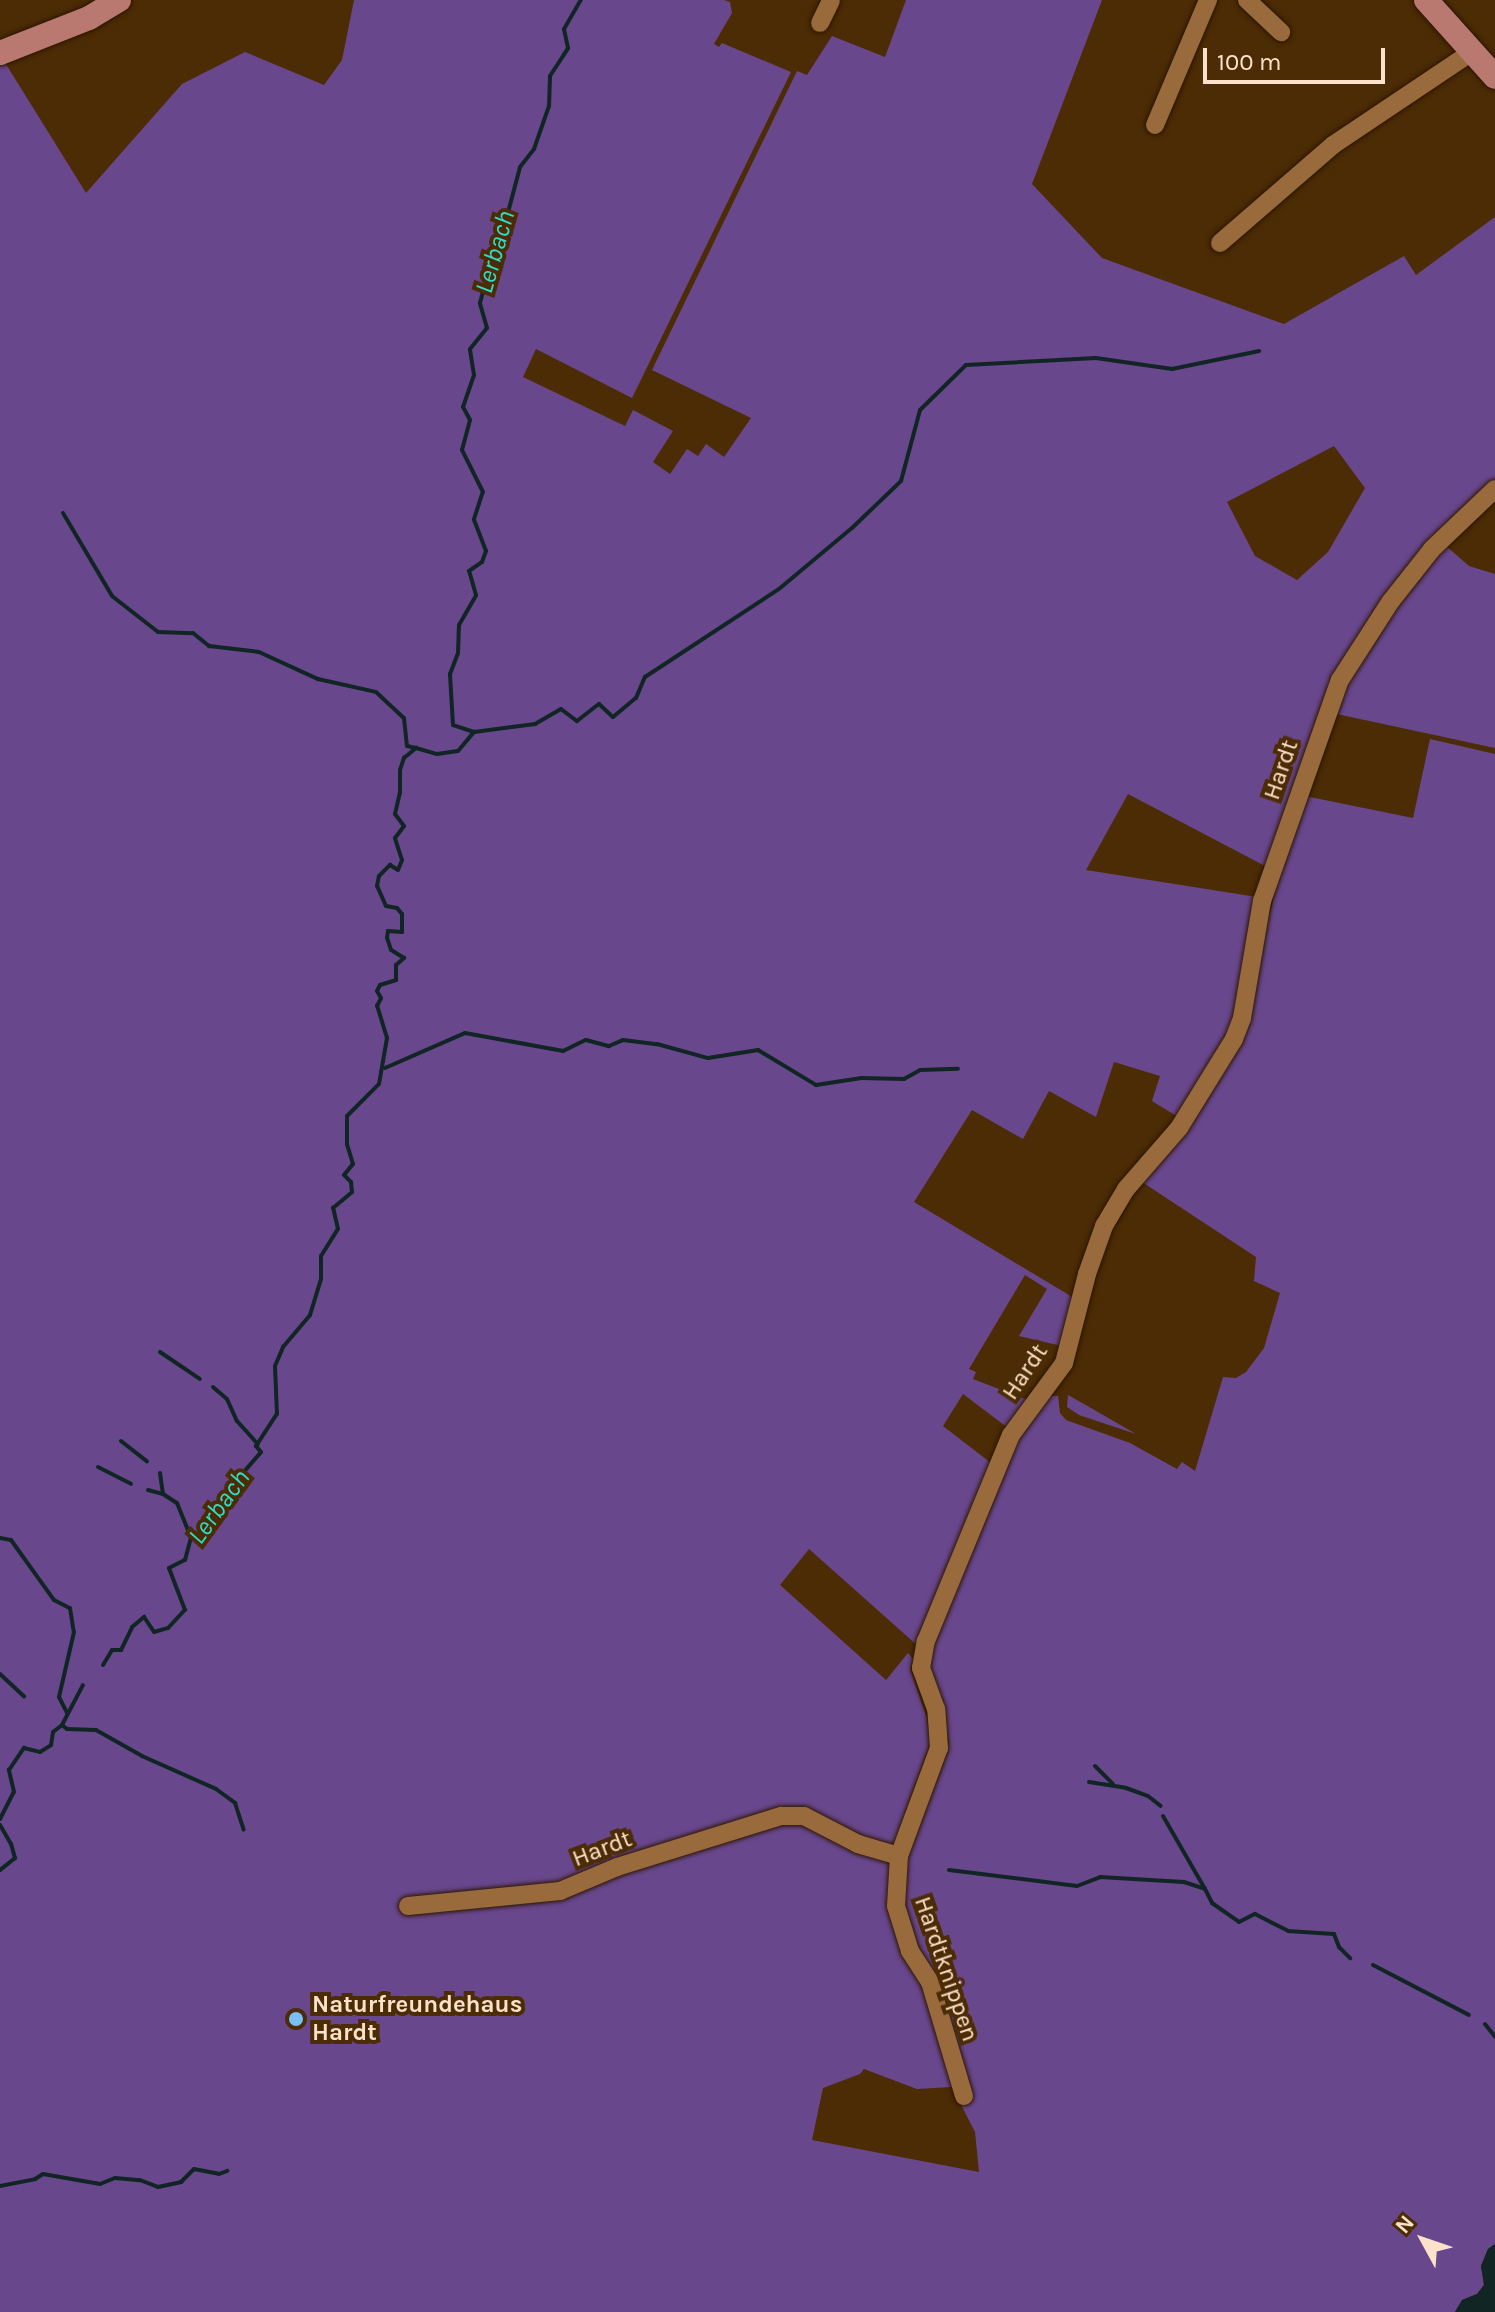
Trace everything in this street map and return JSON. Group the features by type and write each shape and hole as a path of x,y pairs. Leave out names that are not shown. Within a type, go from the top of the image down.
{"main road":[{"path":"0,53 79,23 119,0"},
{"path":"1426,0 1495,77"}],"street":[{"path":"820,23 831,0"},
{"path":"1155,125 1208,0"},
{"path":"1247,0 1281,32"},
{"path":"1220,243 1333,145 1472,52"},
{"name":"Hardt","path":"408,1906 560,1891 617,1867 781,1816 804,1816 858,1844 899,1856 939,1748 936,1709 921,1668 926,1641 1011,1435 1064,1363 1087,1274 1104,1226 1126,1189 1179,1128 1234,1039 1242,1018 1262,901 1330,702 1356,652 1391,601 1432,549 1495,489"},
{"name":"Hardtknippen","path":"899,1856 896,1906 910,1951 930,1982 964,2096"}],"shaded area":[{"path":"354,0 724,0 730,2 732,13 714,44 719,47 722,43 791,72 632,398 536,349 523,377 625,426 633,410 673,431 653,462 670,474 687,449 698,456 706,444 724,457 751,418 652,370 797,71 807,75 832,36 885,57 906,0 1102,0 1032,184 1102,258 1284,324 1404,256 1416,275 1495,217 1495,479 1441,531 1394,589 1302,771 1265,866 1128,794 1086,870 1257,897 1232,1029 1178,1117 1152,1101 1160,1076 1114,1062 1096,1117 1049,1091 1023,1139 972,1110 914,1202 1074,1298 1066,1347 1019,1336 1047,1289 1025,1275 969,1369 976,1372 973,1379 1028,1400 1008,1428 963,1394 943,1426 991,1463 918,1646 809,1549 780,1585 886,1680 908,1653 913,1659 910,1669 927,1719 930,1744 905,1812 910,1852 946,1756 949,1740 926,1658 1020,1435 1047,1396 1058,1396 1060,1413 1066,1420 1130,1443 1177,1469 1182,1462 1195,1471 1223,1377 1236,1378 1246,1372 1264,1348 1280,1293 1254,1281 1256,1257 1142,1182 1241,1042 1276,887 1305,796 1413,818 1430,739 1495,754 1495,2244 1488,2249 1481,2266 1484,2285 1477,2294 1462,2300 1455,2312 0,2312 0,62 4,61 86,193 182,84 245,52 324,85 342,60","holes":["1334,446 1365,488 1328,552 1297,580 1255,556 1227,502","864,2069 917,2089 952,2087 975,2132 979,2172 812,2140 823,2088 860,2074"]},
{"path":"1445,545 1469,566 1495,574 1495,748 1332,713 1361,654"},
{"path":"1068,1395 1136,1434 1079,1415 1067,1407"}],"water":[{"path":"1495,2244 1495,2312 1455,2312 1462,2300 1477,2294 1484,2285 1481,2266 1488,2249"}],"waterway":[{"name":"Lerbach","path":"103,1665 112,1650 121,1650 132,1627 144,1617 154,1632 168,1628 185,1610 169,1568 185,1560 191,1538 215,1522 242,1474 261,1452 256,1446 277,1414 275,1366 283,1347 310,1315 321,1279 321,1256 338,1229 333,1208 352,1192 351,1182 344,1175 353,1164 347,1144 347,1116 379,1084 387,1038 377,1006 381,998 377,991 380,985 396,980 396,965 404,958 391,950 387,938 388,931 402,932 402,914 397,908 386,906 377,886 379,876 390,865 398,870 402,860 395,838 404,826 395,814 400,793 400,770 404,758 416,748 437,754 458,751 474,732 453,725 450,674 458,653 459,625 476,595 469,571 482,562 486,551 474,519 483,492 462,450 470,420 463,407 474,375 470,349 487,328 480,303 491,261 501,239 520,167 534,149 549,106 550,76 568,48 564,29 581,0"},
{"path":"474,732 535,724 561,709 577,721 599,704 613,717 636,698 645,677 779,589 852,528 901,481 920,410 966,365 1096,358 1172,369 1259,351"},
{"path":"63,513 112,596 158,632 193,633 209,646 259,652 318,679 376,692 404,718 407,746 416,748"},
{"path":"385,1068 465,1033 563,1051 586,1040 609,1046 623,1040 657,1044 708,1058 758,1050 816,1085 861,1078 904,1079 920,1070 958,1069"},
{"path":"160,1352 200,1379"},
{"path":"213,1387 227,1399 237,1421 258,1444"},
{"path":"121,1441 147,1461"},
{"path":"98,1467 131,1484"},
{"path":"160,1473 163,1494 177,1503 191,1538"},
{"path":"148,1490 163,1494"},
{"path":"0,1538 11,1540 54,1600 70,1608 74,1632 59,1697 67,1713"},
{"path":"0,1674 24,1696"},
{"name":"Lerbach","path":"0,1819 14,1792 9,1770 24,1748 40,1752 51,1745 53,1732 62,1725 83,1685"},
{"path":"62,1725 67,1729 96,1730 142,1756 216,1789 235,1803 244,1830"},
{"path":"1095,1766 1113,1784"},
{"path":"1089,1782 1126,1788 1148,1796 1161,1806"},
{"path":"1163,1816 1205,1889"},
{"path":"0,1825 15,1858 0,1870"},
{"path":"949,1870 1077,1886 1100,1877 1184,1882 1205,1889 1212,1903 1239,1922 1255,1914 1288,1931 1334,1934 1339,1947 1350,1958"},
{"path":"1373,1965 1469,2015"},
{"path":"1485,2024 1495,2037"},
{"path":"0,2186 35,2179 43,2174 100,2184 115,2178 140,2180 158,2187 181,2182 194,2169 219,2174 227,2171"}],"place":[{"name":"Naturfreundehaus Hardt","path":"296,2019"}]}
